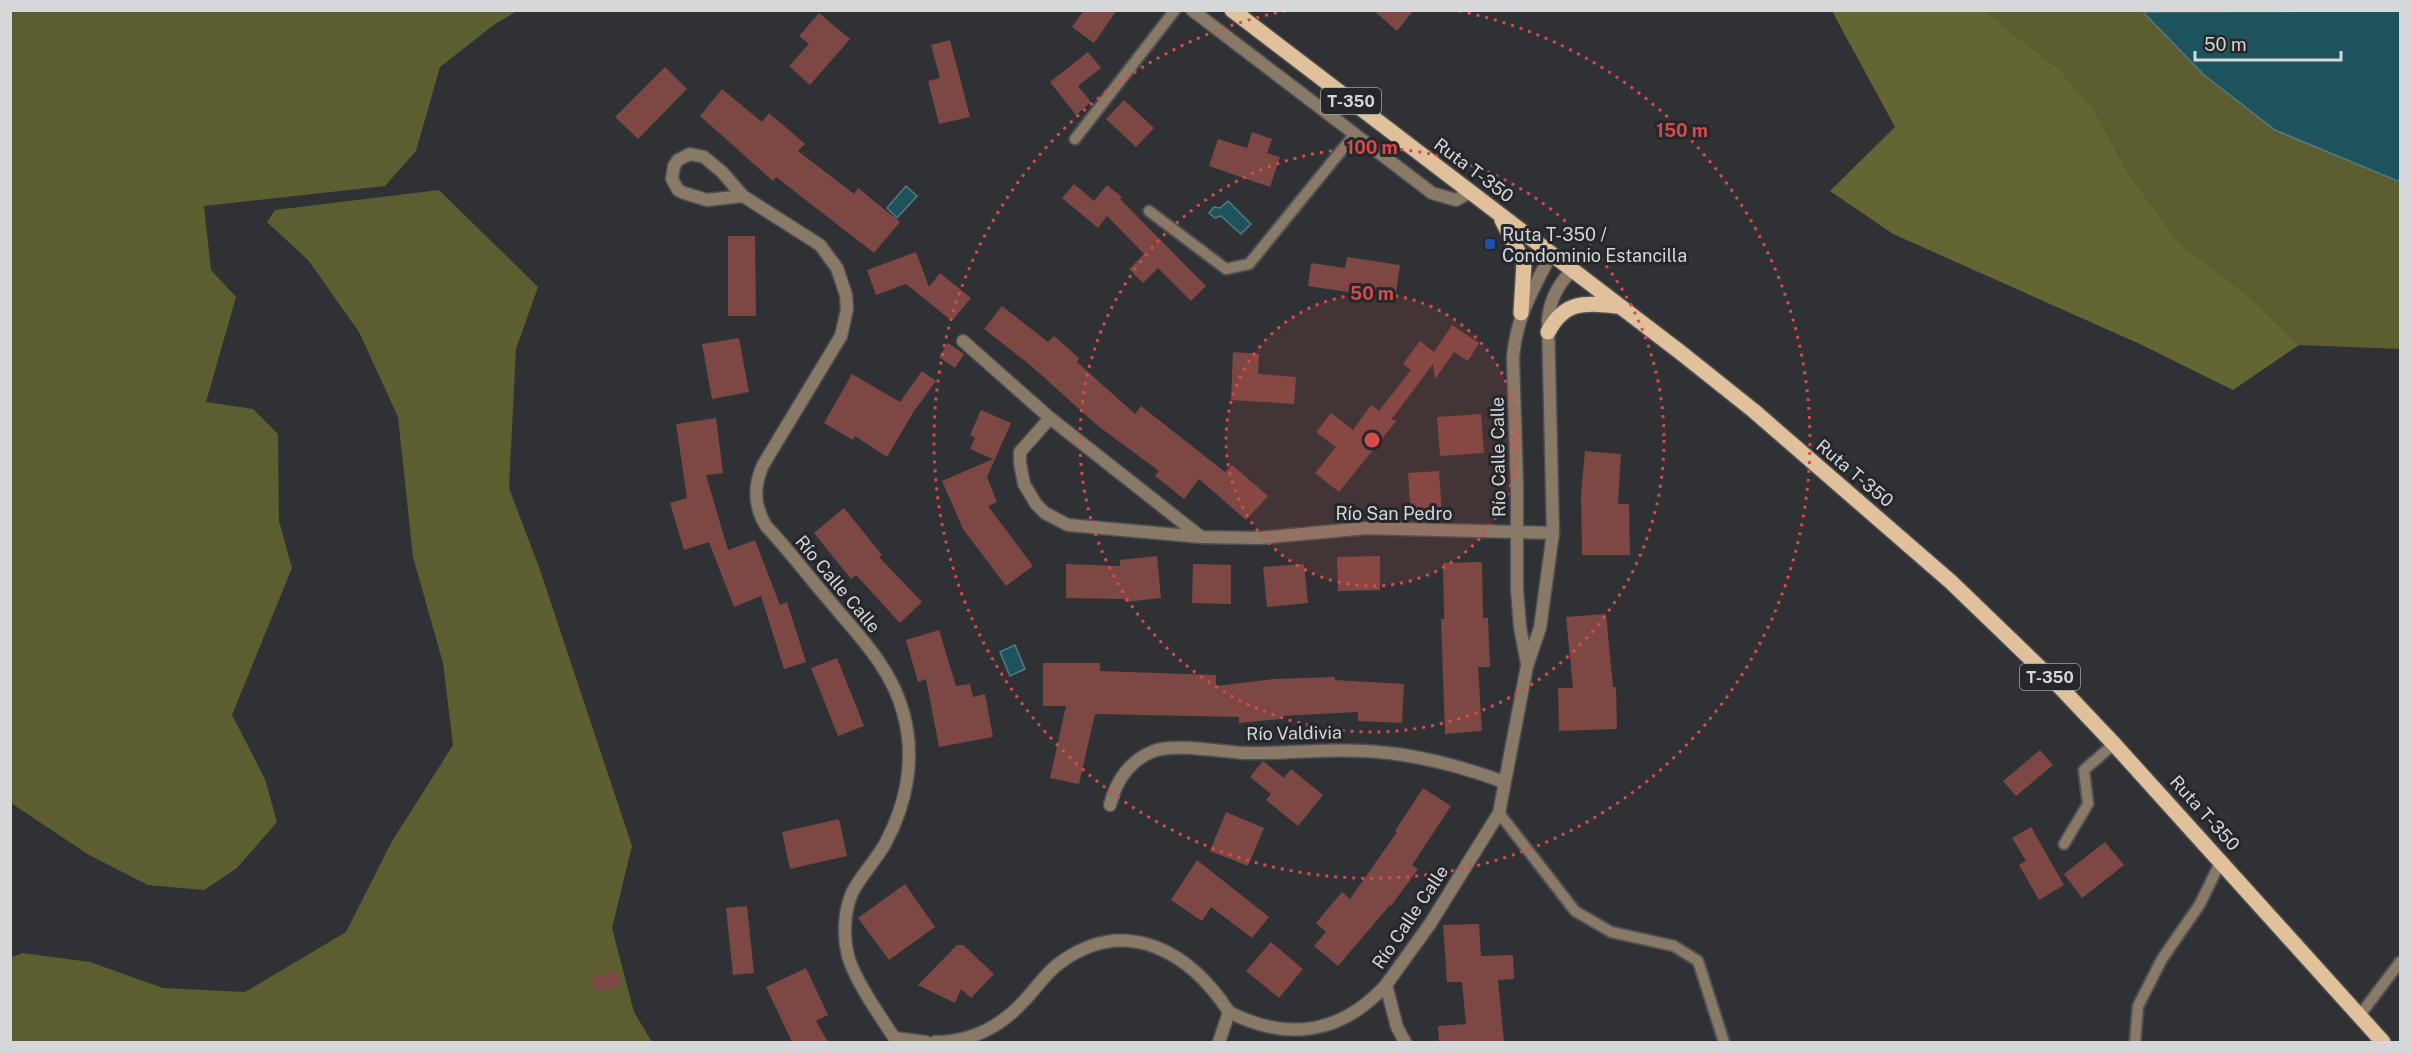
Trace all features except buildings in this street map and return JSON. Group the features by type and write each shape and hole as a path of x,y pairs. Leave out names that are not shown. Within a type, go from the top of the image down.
{"main road":[{"name":"Ruta T-350","path":"1232,10 1754,411 1894,531 2007,634 2114,744 2383,1042"},
{"path":"1498,213 1524,263 1521,313"},
{"path":"1548,332 1554,322 1570,308 1592,303 1618,306"}],"street":[{"path":"1192,10 1432,193 1456,200 1470,192"},
{"name":"Río Calle Calle","path":"743,196 707,200 684,194 678,190 672,179 674,166 678,160 690,154 704,157 722,172 743,196 820,245 837,268 846,295 846,316 841,336 763,465 756,485 756,506 766,526 878,661 897,694 903,712 909,749 906,792 900,812 884,846 853,891 845,923 847,948 854,971 896,1040 926,1042"},
{"name":"Río Calle Calle","path":"1527,666 1520,627 1517,588 1514,340 1521,313 1551,254"},
{"name":"Río Calle Calle","path":"935,1042 974,1037 991,1028 1023,1002 1048,973 1061,962 1088,948 1117,940 1132,940 1177,959 1206,982 1229,1012 1261,1026 1278,1030 1314,1029 1330,1024 1361,1009 1386,985 1430,924 1499,813 1527,666 1540,628 1553,533 1549,308 1562,280 1572,270"},
{"path":"963,341 1050,418 1201,537"},
{"name":"Río San Pedro","path":"1050,418 1020,452 1020,463 1024,484 1033,499 1046,513 1068,525 1201,537 1260,538 1366,528 1553,533"},
{"name":"Río Valdivia","path":"1110,805 1113,793 1125,772 1134,763 1157,749 1262,753 1321,750 1389,753 1440,762 1504,782"},
{"name":"Río Calle Calle","path":"1386,985 1397,1028 1405,1042"},
{"path":"1218,1042 1229,1012"}],"lane":[{"path":"1075,140 1175,10"},
{"path":"1149,211 1226,269 1249,264 1354,135"},
{"path":"2064,844 2088,804 2084,770 2114,744"},
{"path":"1499,813 1575,911 1611,932 1674,946 1698,961 1724,1042"},
{"path":"2135,1042 2138,1006 2162,959 2200,904 2221,861"},
{"path":"2360,1015 2400,962"}],"green space":[{"path":"10,11 517,11 495,24 440,67 416,151 385,186 204,206 211,270 236,297 206,402 253,409 278,434 279,521 292,568 232,715 265,779 277,822 237,868 204,890 148,885 89,855 11,803"},
{"path":"1832,11 1986,11 2059,70 2096,113 2129,174 2179,243 2244,292 2299,345 2233,390 2142,345 1893,234 1830,191 1895,127"},
{"path":"1986,11 2400,11 2400,349 2299,345 2244,292 2179,243 2129,174 2096,113"},
{"path":"439,190 538,287 516,349 509,488 540,570 632,846 612,928 634,1012 652,1042 11,1042 10,958 22,953 90,962 163,988 245,992 346,932 391,843 453,745 443,663 413,557 398,417 359,332 308,260 267,222 275,210"}],"water":[{"path":"2400,11 2400,182 2275,130 2204,75 2143,12"},
{"path":"906,186 917,196 897,218 887,208"},
{"path":"1228,201 1251,224 1241,234 1221,216 1215,218 1209,213 1214,207 1220,208"},
{"path":"1015,645 1025,669 1010,676 1000,652"}],"place":[{"name":"Ruta T-350 / Condominio Estancilla","path":"1490,244"}]}
